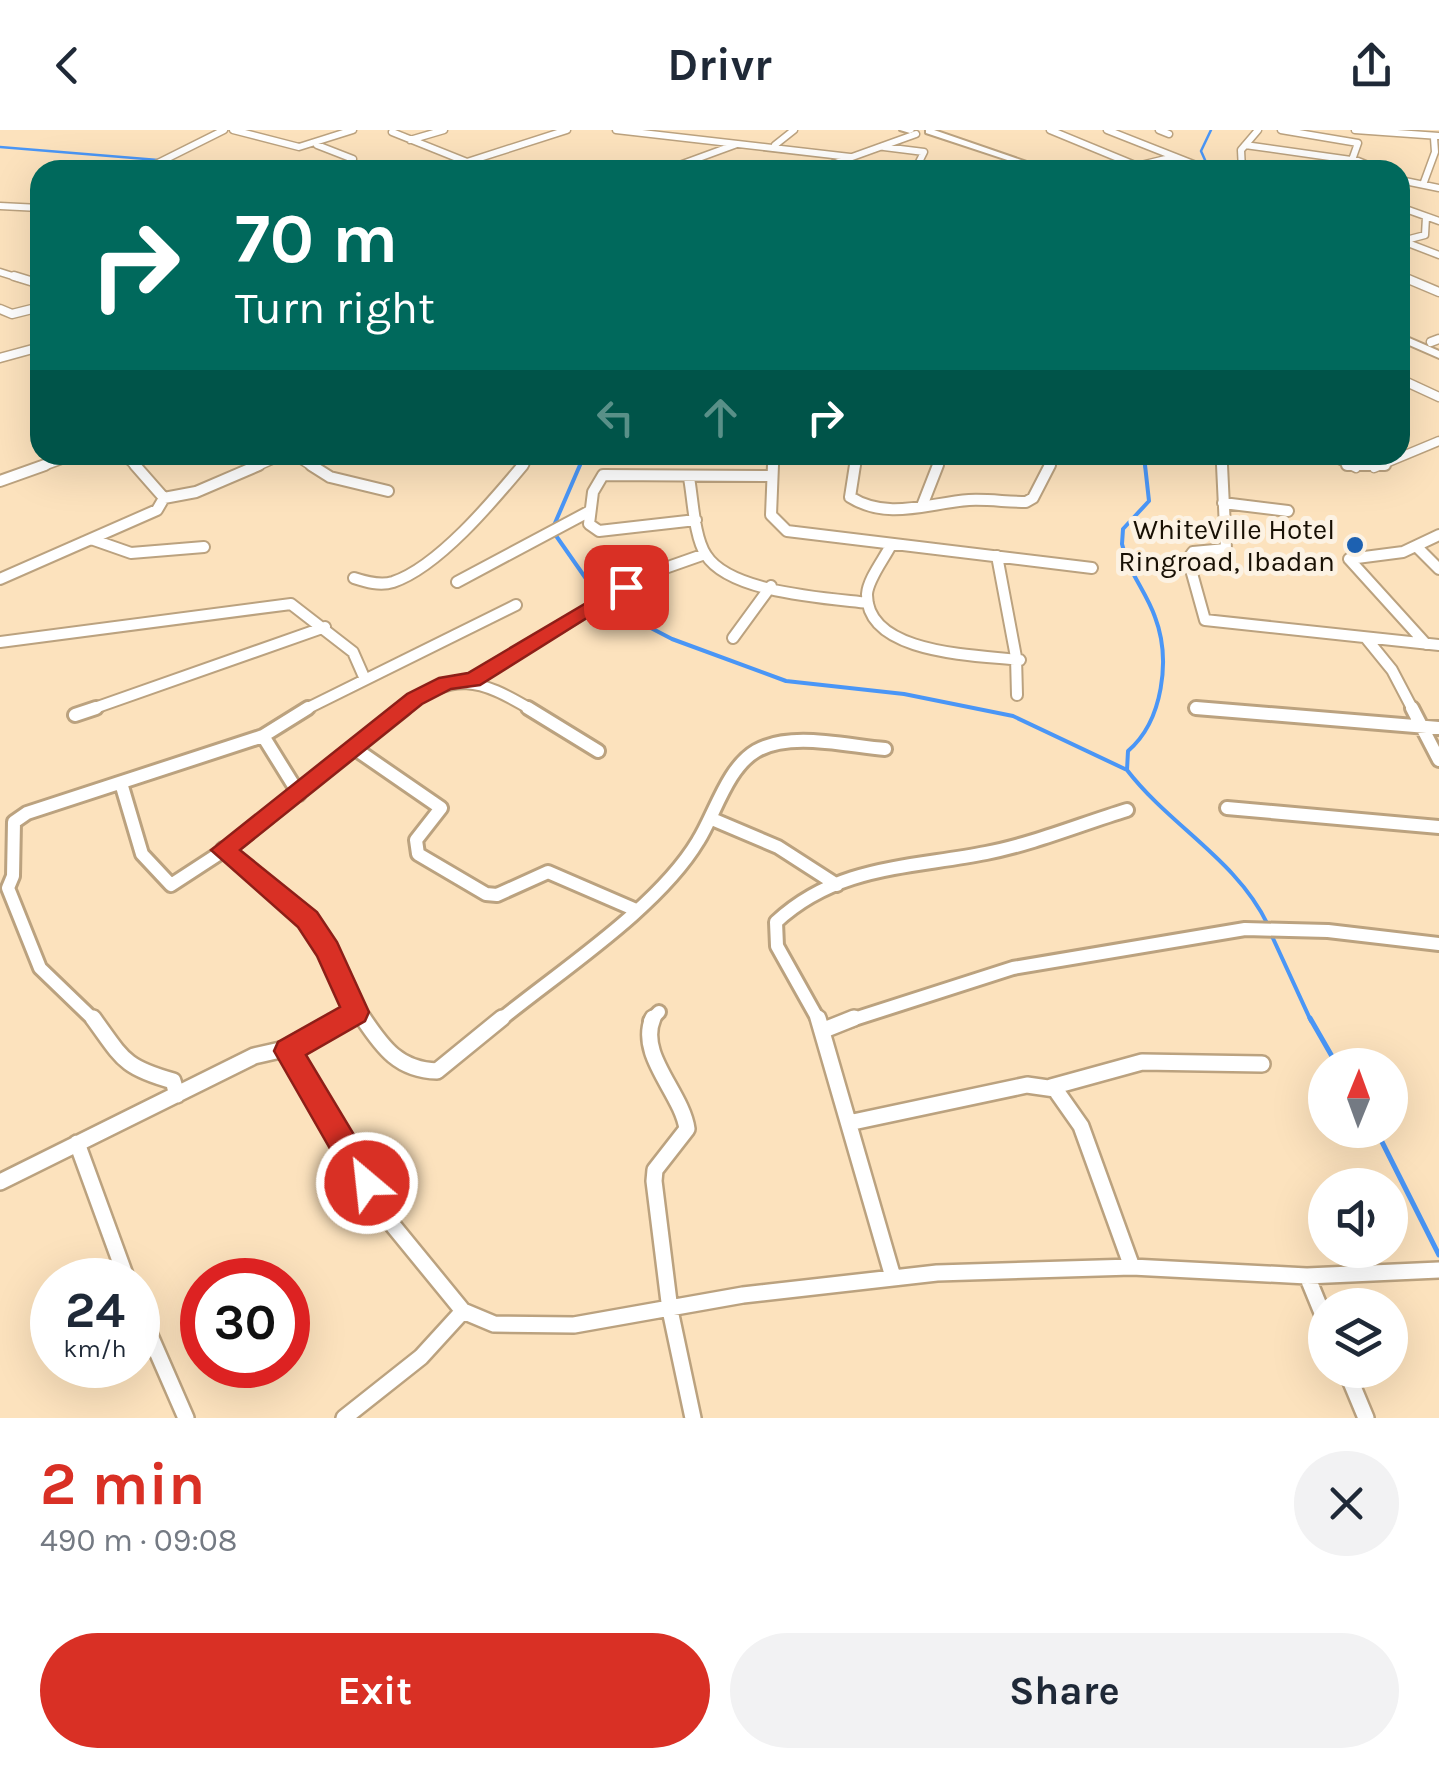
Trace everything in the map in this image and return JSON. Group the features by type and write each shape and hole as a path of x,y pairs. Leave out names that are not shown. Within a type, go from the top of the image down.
{"main road":[{"path":"917,132 1002,160"},
{"path":"917,132 1012,160"},
{"path":"1410,332 1436,342"},
{"path":"1410,342 1439,355"}],"street":[{"path":"164,160 224,130"},
{"path":"234,130 294,146 317,144 353,130"},
{"path":"410,140 444,130"},
{"path":"473,160 567,130"},
{"path":"616,130 850,157"},
{"path":"775,146 794,130"},
{"path":"1050,130 1122,160"},
{"path":"1107,130 1182,160"},
{"path":"1159,130 1169,134"},
{"path":"1243,160 1245,145 1258,130"},
{"path":"1245,145 1352,160 1358,143 1281,130"},
{"path":"1355,130 1436,137 1424,182"},
{"path":"392,132 462,160"},
{"path":"842,160 917,132"},
{"path":"317,144 354,160"},
{"path":"694,160 739,144"},
{"path":"880,146 924,152 920,160"},
{"path":"1161,160 1174,157"},
{"path":"1410,181 1439,188"},
{"path":"0,206 30,208"},
{"path":"1410,211 1439,220"},
{"path":"1410,238 1425,234 1426,218"},
{"path":"1410,244 1439,255"},
{"path":"0,272 30,281"},
{"path":"26,280 30,278"},
{"path":"1410,280 1439,292"},
{"path":"0,308 12,314 30,310"},
{"path":"0,358 30,349"},
{"path":"1410,384 1439,398"},
{"path":"1410,457 1439,442"},
{"path":"0,482 47,465"},
{"path":"136,465 152,478 164,498"},
{"path":"0,579 146,517 157,510 164,498 196,492 259,465"},
{"path":"310,465 330,477 388,491"},
{"path":"354,578 376,584 402,577 468,522 522,465"},
{"path":"772,465 770,515 778,526 891,545 1092,568"},
{"path":"855,465 849,494 854,502 888,509 966,500 1026,502 1033,498 1050,465"},
{"path":"922,506 937,465"},
{"path":"1222,465 1225,552 1192,552 1188,559 1205,620 1433,644"},
{"path":"1363,465 1394,465"},
{"path":"696,520 599,531 590,528 590,511 603,475 771,476"},
{"path":"689,478 705,554 746,580 868,602"},
{"path":"1222,503 1288,511"},
{"path":"457,582 590,511"},
{"path":"1433,644 1349,560 1416,547 1439,534"},
{"path":"91,539 104,548 135,554 204,547"},
{"path":"891,545 867,590 868,602 884,632 902,642 1020,660"},
{"path":"1416,547 1439,569"},
{"path":"121,782 142,856 160,879 171,885 300,794 432,688 472,680 650,573 705,554"},
{"path":"997,556 998,591 1011,619 1020,660 1017,696"},
{"path":"732,638 771,586"},
{"path":"0,642 282,604 302,610 325,628 352,652 364,676"},
{"path":"178,1095 173,1080 134,1070 124,1061 88,1012 40,968 4,889 13,876 11,829 18,818 264,736 364,676 387,670 516,606"},
{"path":"75,715 325,628"},
{"path":"1366,638 1392,670 1439,760"},
{"path":"472,680 598,751"},
{"path":"1196,708 1439,728"},
{"path":"264,736 300,794"},
{"path":"223,850 308,920 328,950 356,1012 407,1069 424,1074 437,1071 636,910 677,870 712,819 742,761 759,749 791,742 884,749"},
{"path":"354,748 440,808 416,840 418,854 486,894 498,894 548,872 636,910"},
{"path":"1227,808 1439,827"},
{"path":"893,1276 853,1122 824,1030 778,946 774,930 783,914 836,885 891,865 1007,848 1127,810"},
{"path":"712,819 778,847 814,875 836,885"},
{"path":"812,898 814,875"},
{"path":"824,1030 894,1003 1013,968 1246,929 1328,931 1439,944"},
{"path":"0,1182 254,1056 288,1051 356,1012"},
{"path":"659,1012 650,1021 649,1047 687,1118 687,1129 655,1170 654,1181 670,1310 693,1418"},
{"path":"288,1051 337,1127 382,1212 463,1311 494,1324 526,1328 893,1276 1132,1267 1307,1276 1439,1270"},
{"path":"853,1122 1027,1085 1051,1087 1142,1062 1262,1064"},
{"path":"1051,1087 1064,1095 1077,1119 1132,1267"},
{"path":"76,1142 119,1258"},
{"path":"1307,1276 1312,1288"},
{"path":"344,1418 421,1357 463,1311"},
{"path":"160,1358 186,1418"},
{"path":"1354,1388 1366,1418"}],"waterway":[{"path":"1205,160 1201,151 1211,130"},
{"path":"0,147 158,160"},
{"path":"580,465 552,530 603,603 672,639 786,681 904,694 1013,716 1127,770"},
{"path":"1127,770 1128,751 1140,738 1156,706 1163,670 1155,617 1122,544 1123,529 1149,501 1145,465"},
{"path":"1127,770 1239,881 1268,925"},
{"path":"1271,934 1311,1021"},
{"path":"1310,1018 1327,1048"},
{"path":"1385,1148 1439,1255"}],"place":[{"name":"WhiteVille Hotel Ringroad, Ibadan","path":"1355,545"}],"route":[{"path":"367,1183 337,1127 288,1051 307,1044 356,1012 328,950 308,920 223,850 300,794 414,699 446,683 472,680 578,620 626,587"}]}
